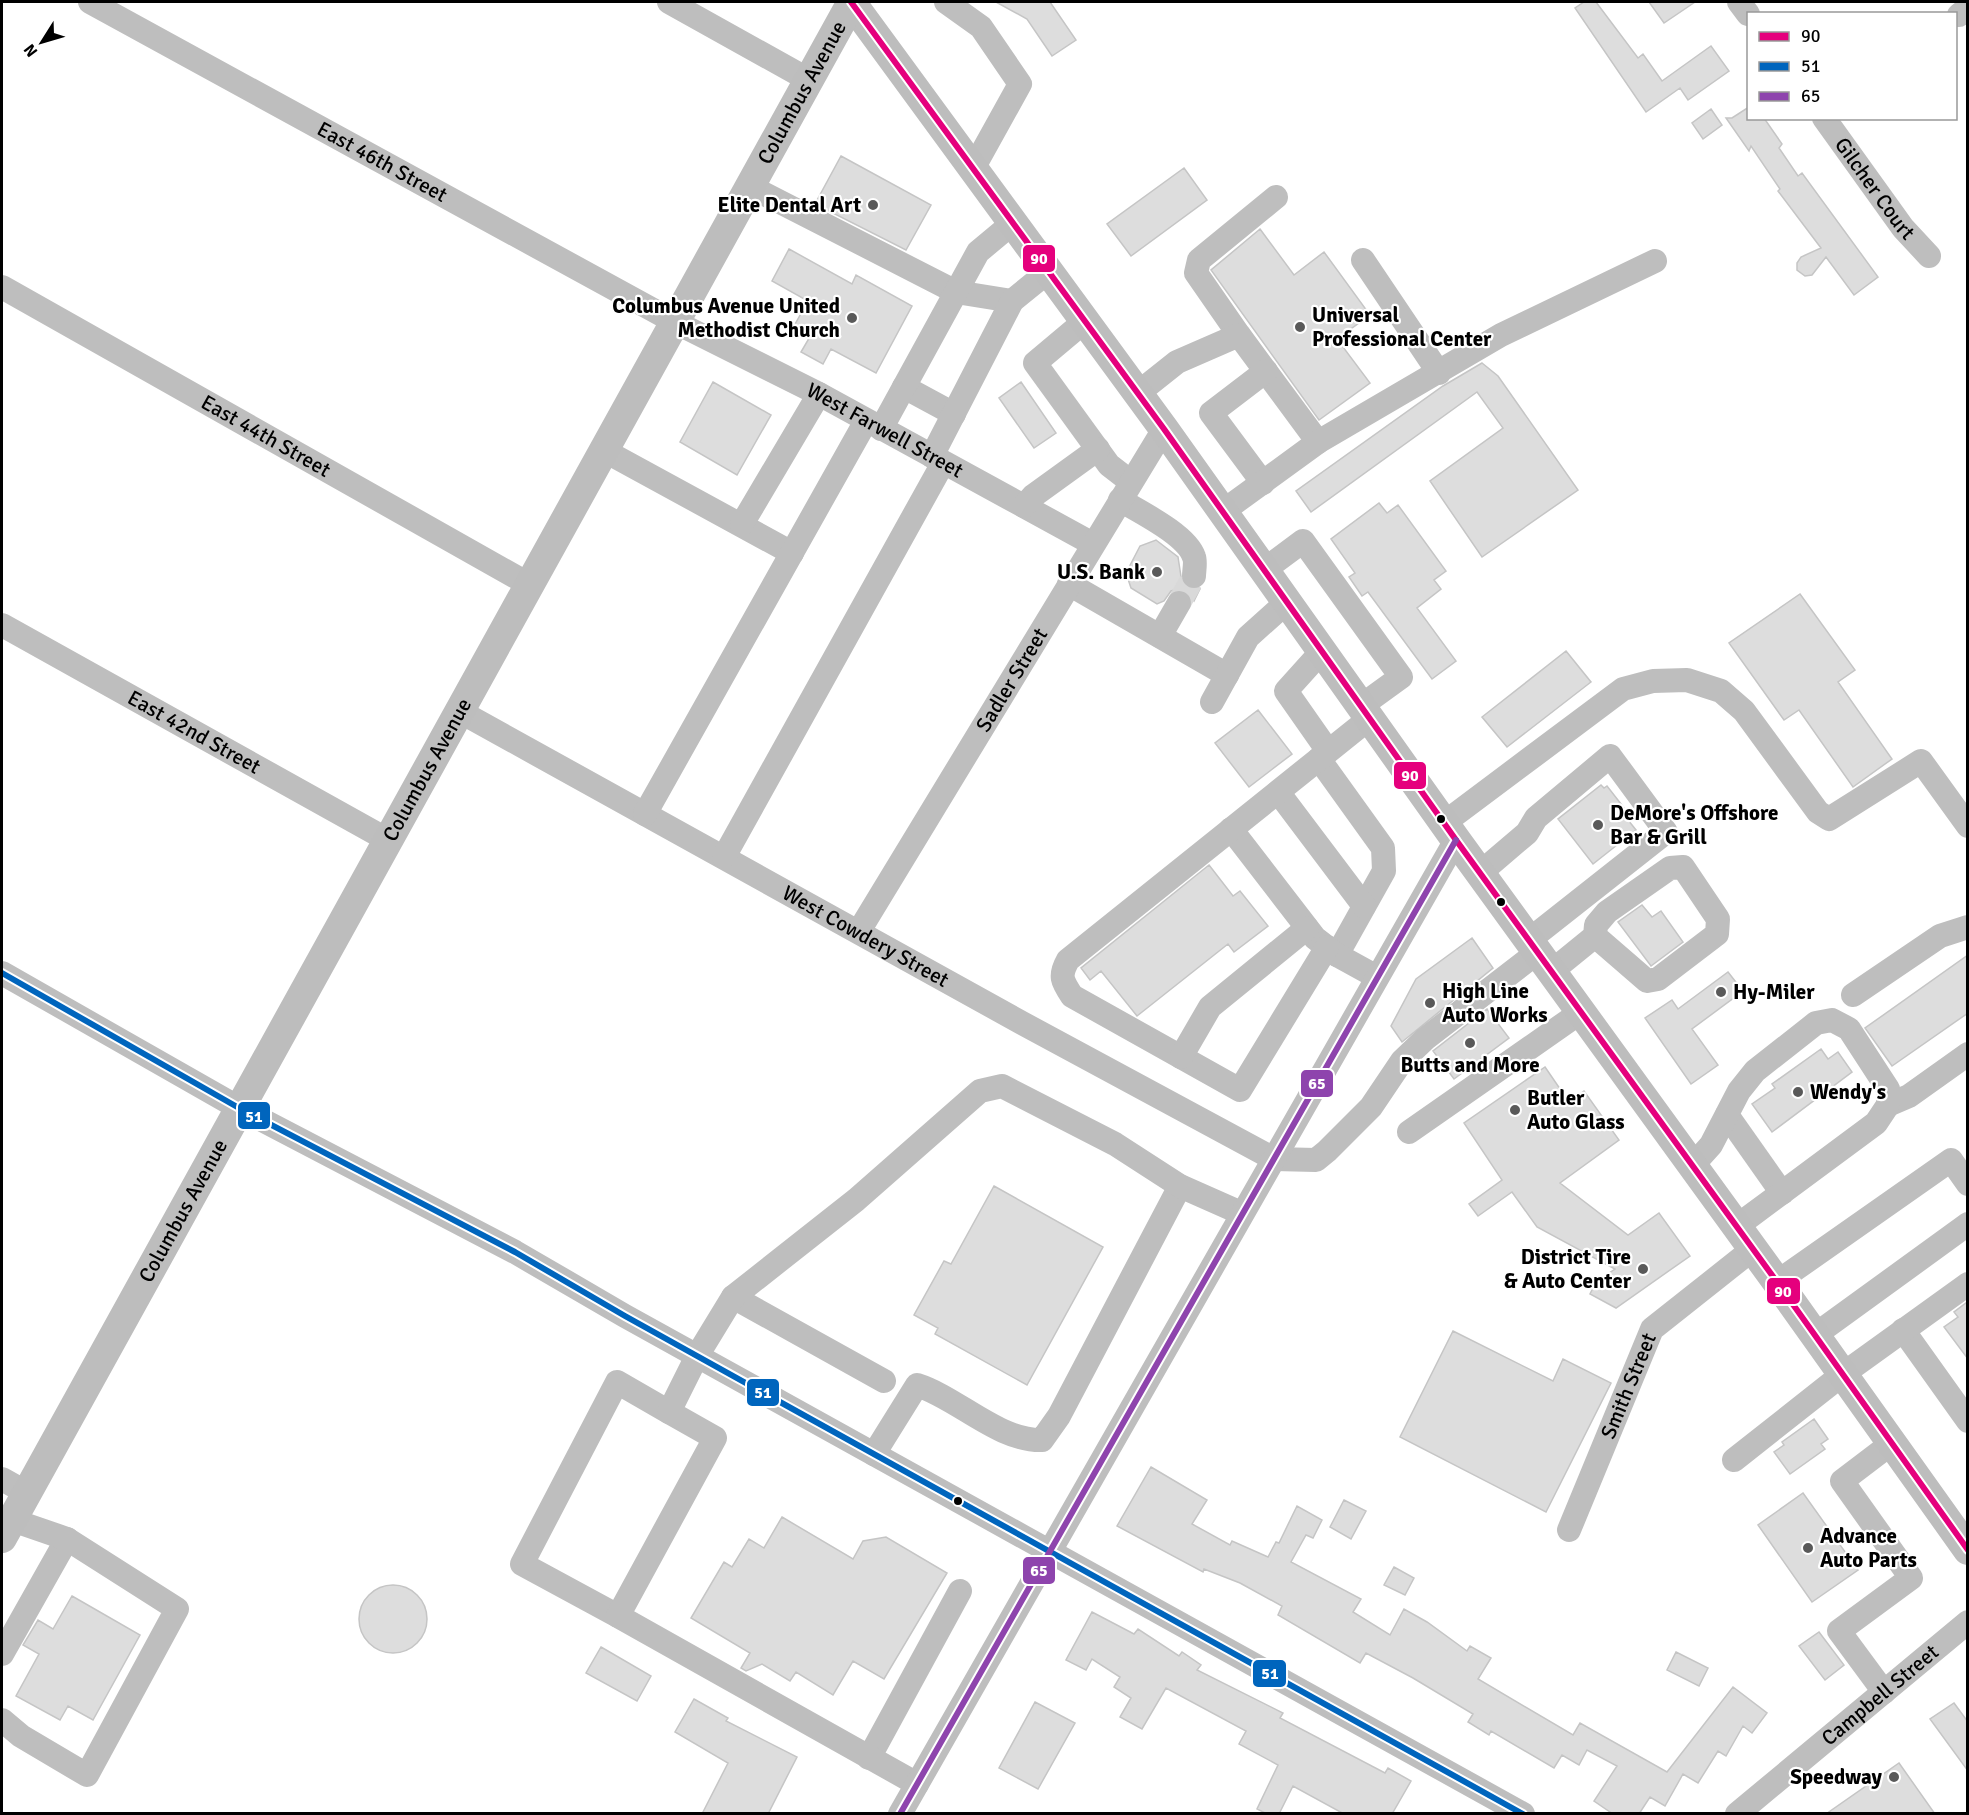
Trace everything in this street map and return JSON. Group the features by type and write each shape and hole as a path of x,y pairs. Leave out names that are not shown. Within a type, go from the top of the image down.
{"main road":[{"name":"Columbus Avenue","path":"7,1529 14,1486 239,1108 605,451 851,2"},
{"path":"851,2 1164,429 1480,873 1693,1165 1968,1550"}],"street":[{"name":"East 46th Street","path":"90,2 675,322"},
{"path":"669,2 809,80"},
{"path":"946,2 981,27 1020,84 974,167"},
{"name":"Gilcher Court","path":"1825,120 1903,228 1929,256"},
{"path":"749,186 956,292 1012,301"},
{"path":"1276,197 1199,260 1196,273 1318,442"},
{"path":"645,814 792,553 874,425 904,387 978,252 1014,222"},
{"path":"1364,260 1439,373"},
{"path":"1222,512 1318,442 1502,335 1655,261"},
{"path":"724,857 938,459 954,414 1012,301 1049,271"},
{"name":"East 44th Street","path":"2,286 530,585"},
{"path":"1085,321 1035,363 1098,448 1126,491 1185,543 1195,558 1194,576"},
{"name":"West Farwell Street","path":"675,322 819,394 1093,544"},
{"path":"1138,393 1177,362 1239,334"},
{"path":"1263,483 1211,412 1266,371"},
{"path":"904,387 954,414"},
{"path":"742,524 819,394"},
{"name":"Sadler Street","path":"859,931 1164,429"},
{"path":"1024,506 1033,496 1098,448"},
{"path":"605,451 792,553"},
{"path":"1264,570 1303,540 1401,677 1324,755 1068,960 1061,980 1072,996 1240,1090 1364,906 1384,871 1383,848 1324,755 1286,691 1322,651"},
{"path":"1069,584 1227,675"},
{"path":"1212,702 1248,637 1287,602"},
{"path":"1160,636 1179,603"},
{"name":"East 42nd Street","path":"2,625 387,839"},
{"path":"900,1814 1377,977 1450,831 1623,689 1653,681 1687,681 1721,691 1744,711 1818,812 1829,819 1921,761 1968,826"},
{"name":"West Cowdery Street","path":"459,711 1022,1023 1274,1159"},
{"path":"1274,1159 1316,1160 1327,1151 1371,1107 1402,1061 1425,1039 1539,954 1666,832 1610,756 1536,818 1527,833 1480,873"},
{"path":"1278,792 1364,906"},
{"path":"1231,829 1307,928 1332,951 1377,977"},
{"path":"1683,867 1718,919 1717,934 1659,979 1647,981 1595,936 1596,925 1607,912 1670,868 1683,867"},
{"path":"1853,995 1940,936 1968,927"},
{"path":"1181,1057 1210,1007 1307,928"},
{"path":"1539,954 1595,936"},
{"path":"2,973 239,1108 515,1252 697,1356 1523,1814"},
{"path":"1408,1132 1581,1012"},
{"path":"1693,1165 1712,1145 1739,1091 1755,1071 1816,1023 1832,1020 1849,1029 1888,1089 1888,1105 1909,1096 1968,1054"},
{"path":"669,1412 697,1356 733,1297 856,1200 980,1091 1002,1086 1115,1144 1180,1186 1241,1214"},
{"name":"Smith Street","path":"1569,1530 1652,1329 1745,1238 1782,1193 1876,1123 1888,1105"},
{"path":"1727,1115 1782,1193"},
{"path":"1777,1282 1959,1154 1968,1184"},
{"path":"874,1454 917,1385 935,1391 977,1417 1027,1440 1042,1440 1059,1416 1180,1186"},
{"path":"1815,1335 1968,1224"},
{"path":"1734,1460 1843,1374 1968,1284"},
{"path":"733,1297 884,1381"},
{"path":"1903,1330 1968,1421"},
{"path":"618,1616 715,1438 617,1382 522,1564 917,1784"},
{"path":"1884,1692 1839,1631 1911,1578 1842,1481 1892,1443"},
{"path":"2,1720 21,1736 87,1776 177,1609 66,1539 7,1529"},
{"path":"2,1654 66,1539"},
{"path":"868,1758 960,1591"},
{"name":"Campbell Street","path":"1737,1814 1968,1622"}],"building":[{"path":"996,2 1050,2 1076,40 1052,56 1027,19"},
{"path":"1584,2 1596,2 1638,58 1643,54 1662,81 1711,46 1729,71 1688,100 1680,88 1646,112 1575,8"},
{"path":"1649,2 1695,2 1664,23"},
{"path":"1747,108 1747,120 1765,120 1782,144 1779,148 1798,176 1802,173 1878,277 1854,295 1826,257 1812,275 1805,276 1797,270 1797,263 1801,257 1821,248 1778,191 1780,189 1751,146 1749,151 1726,118 1732,118"},
{"path":"1711,109 1722,125 1703,139 1692,123"},
{"name":"Elite Dental Art","path":"841,156 931,205 906,250 815,204"},
{"path":"1184,168 1207,200 1131,256 1107,224"},
{"name":"Universal Professional Center","path":"1260,229 1294,275 1324,252 1370,315 1337,339 1370,383 1319,420 1211,270"},
{"name":"Columbus Avenue United Methodist Church","path":"789,249 852,284 856,275 912,306 876,373 831,349 823,364 801,352 811,335 794,326 808,301 772,281"},
{"path":"1482,363 1498,376 1578,490 1482,557 1430,481 1503,428 1477,392 1311,512 1296,491 1443,386"},
{"path":"713,382 771,415 737,475 680,442"},
{"path":"1021,382 1056,433 1034,448 999,398"},
{"path":"1379,503 1387,513 1398,505 1446,571 1434,580 1441,589 1417,608 1456,661 1432,679 1368,592 1362,596 1349,577 1355,573 1331,539"},
{"name":"U.S. Bank","path":"1156,540 1178,557 1182,583 1187,588 1200,589 1194,601 1187,591 1178,589 1171,591 1164,601 1157,604 1131,588 1126,573 1140,546"},
{"path":"1800,594 1855,670 1838,682 1892,759 1853,787 1799,710 1784,720 1729,643"},
{"path":"1566,651 1591,682 1507,747 1482,717"},
{"path":"1258,710 1292,754 1249,787 1215,743"},
{"name":"DeMore's Offshore Bar & Grill","path":"1601,785 1604,788 1607,786 1632,818 1628,820 1636,830 1593,864 1558,819"},
{"path":"1209,865 1233,896 1240,891 1268,926 1234,952 1228,944 1137,1016 1101,971 1090,980 1081,968"},
{"path":"1642,905 1652,917 1661,911 1683,942 1651,966 1618,922"},
{"name":"High Line Auto Works","path":"1472,938 1493,968 1402,1042 1391,1026 1416,979"},
{"path":"1968,955 1968,1013 1892,1066 1865,1028"},
{"path":"1728,972 1743,991 1692,1029 1718,1065 1691,1084 1645,1018 1672,1000 1678,1009"},
{"name":"Butts and More","path":"1487,1009 1509,1038 1454,1079 1433,1051"},
{"name":"Wendy's","path":"1821,1049 1828,1059 1838,1052 1852,1072 1772,1132 1752,1104 1775,1088 1772,1084"},
{"path":"1545,1067 1569,1102 1584,1091 1619,1140 1560,1183 1628,1235 1659,1213 1690,1256 1616,1308 1590,1294 1596,1282 1615,1269 1537,1227 1512,1192 1478,1216 1469,1204 1502,1180 1464,1123"},
{"path":"994,1186 1103,1247 1027,1385 935,1334 938,1328 914,1315 944,1261 951,1264"},
{"path":"1966,1303 1968,1304 1968,1359 1944,1327 1958,1317 1954,1312"},
{"path":"1453,1331 1553,1381 1563,1359 1611,1383 1546,1512 1400,1437"},
{"path":"1814,1419 1828,1439 1821,1444 1825,1449 1790,1474 1774,1452 1784,1445 1782,1442"},
{"path":"1151,1467 1207,1500 1192,1524 1230,1545 1232,1541 1268,1557 1276,1542 1279,1543 1297,1506 1322,1520 1313,1538 1306,1535 1291,1562 1361,1599 1353,1612 1390,1635 1404,1609 1427,1622 1467,1651 1470,1646 1491,1658 1478,1679 1573,1735 1580,1723 1667,1772 1733,1687 1767,1713 1752,1733 1743,1726 1726,1756 1718,1751 1698,1783 1683,1774 1665,1806 1650,1797 1639,1814 1613,1814 1594,1801 1617,1766 1587,1750 1579,1765 1562,1755 1554,1768 1491,1731 1489,1735 1468,1722 1473,1714 1413,1678 1366,1653 1360,1663 1278,1615 1282,1606 1240,1583 1204,1569 1203,1572 1117,1526"},
{"name":"Advance Auto Parts","path":"1803,1493 1858,1570 1812,1602 1758,1525"},
{"path":"1344,1500 1366,1511 1351,1539 1330,1527"},
{"path":"782,1517 853,1559 863,1541 886,1537 947,1573 884,1679 853,1661 833,1695 796,1672 790,1681 762,1664 746,1671 741,1668 750,1653 691,1618 724,1562 732,1567 749,1539 764,1548"},
{"path":"1394,1567 1414,1578 1405,1595 1384,1585"},
{"path":"386,1585 400,1585 412,1590 422,1600 427,1619 422,1638 412,1648 400,1653 386,1653 374,1648 364,1638 359,1626 359,1612 364,1600 374,1590"},
{"path":"72,1596 140,1635 93,1720 68,1706 60,1720 16,1696 39,1654 23,1645 38,1620 53,1629"},
{"path":"1092,1612 1134,1634 1138,1629 1179,1656 1182,1652 1201,1665 1197,1670 1283,1713 1280,1718 1385,1773 1388,1768 1411,1781 1392,1814 1344,1814 1293,1786 1279,1814 1267,1814 1257,1809 1278,1765 1239,1744 1246,1731 1166,1688 1142,1729 1120,1717 1131,1698 1114,1687 1120,1677 1092,1659 1086,1670 1066,1660"},
{"path":"1819,1632 1844,1665 1825,1680 1799,1646"},
{"path":"601,1647 651,1676 637,1701 586,1673"},
{"path":"1676,1652 1708,1668 1699,1686 1667,1670"},
{"path":"694,1699 728,1718 726,1721 797,1757 768,1814 702,1814 728,1763 675,1732"},
{"path":"1035,1702 1075,1723 1038,1789 999,1768"},
{"path":"1954,1703 1968,1722 1968,1771 1930,1719"},
{"name":"Speedway","path":"1899,1763 1935,1814 1826,1814"}],"tunnel":[{"path":"1179,603 1194,576"}],"transit line":[{"name":"90","path":"851,2 1164,429 1456,840 1777,1282 1968,1550"},
{"name":"65","path":"900,1814 1456,840"},
{"name":"51","path":"2,973 239,1108 515,1252 625,1316 1523,1814"}],"place":[{"name":"Elite Dental Art","path":"873,205"},
{"name":"Columbus Avenue United Methodist Church","path":"852,318"},
{"name":"Universal Professional Center","path":"1300,327"},
{"name":"U.S. Bank","path":"1157,572"},
{"name":"DeMore's Offshore Bar & Grill","path":"1598,825"},
{"name":"Hy-Miler","path":"1721,992"},
{"name":"High Line Auto Works","path":"1430,1003"},
{"name":"Butts and More","path":"1470,1043"},
{"name":"Wendy's","path":"1798,1092"},
{"name":"Butler Auto Glass","path":"1515,1110"},
{"name":"District Tire & Auto Center","path":"1643,1269"},
{"name":"Advance Auto Parts","path":"1808,1548"},
{"name":"Speedway","path":"1894,1777"}]}
